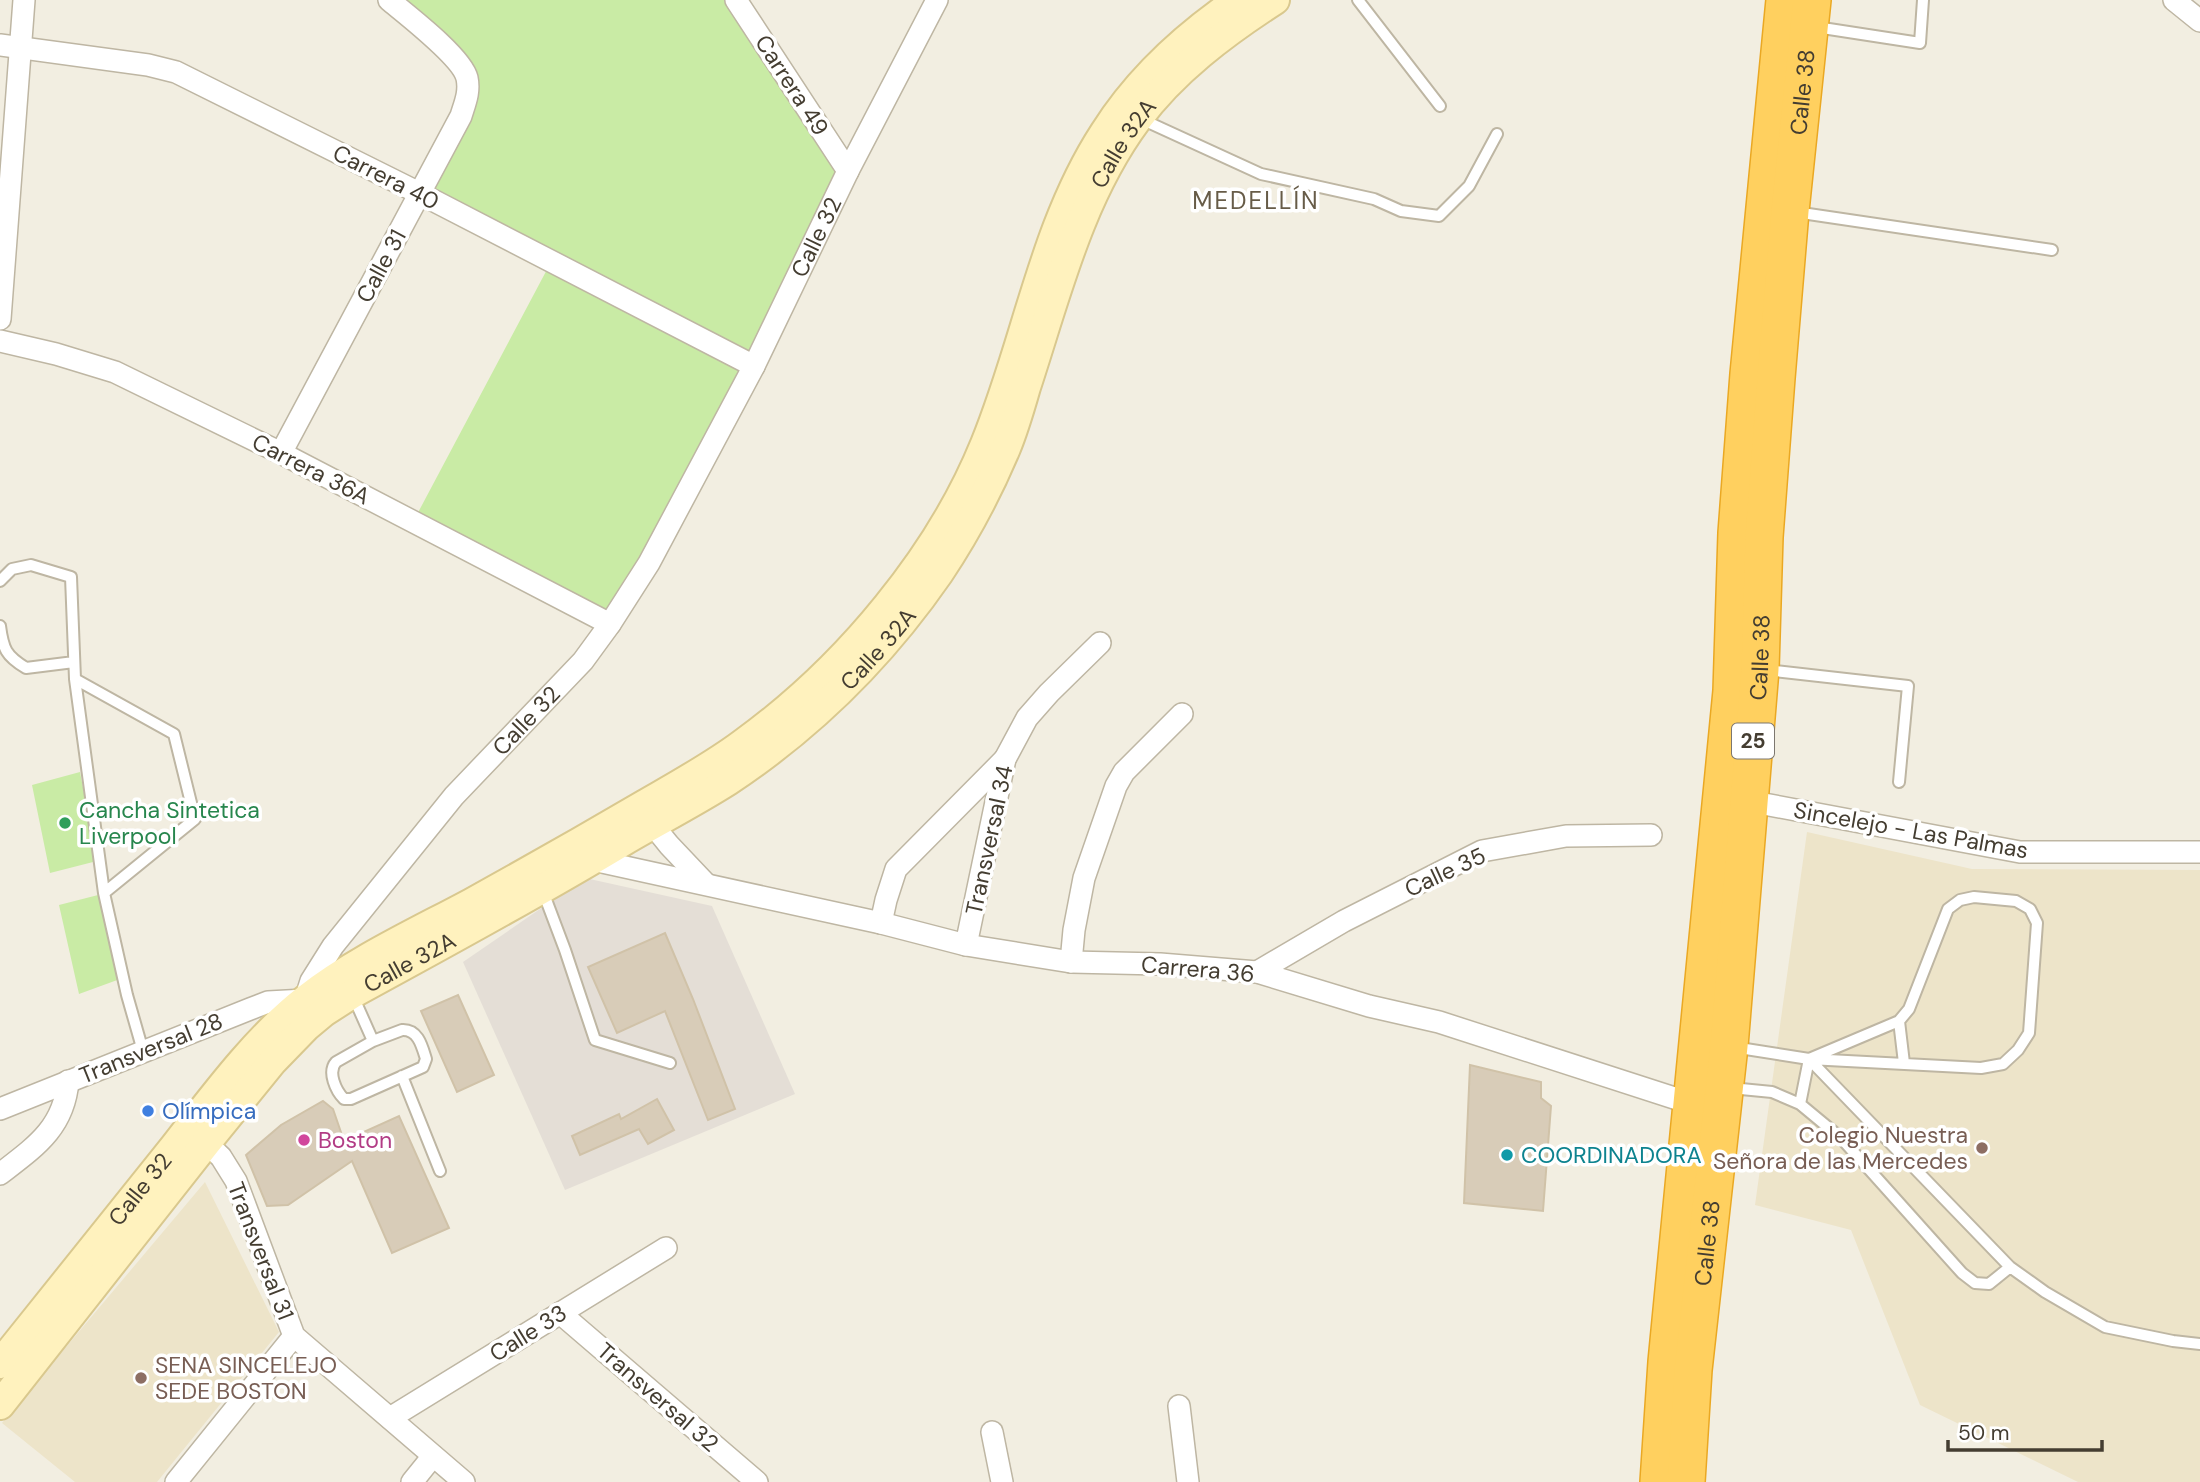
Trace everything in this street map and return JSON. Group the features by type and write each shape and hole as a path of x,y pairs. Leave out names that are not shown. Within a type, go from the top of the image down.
{"highway":[{"name":"Calle 38","path":"1714,1045 1737,533 1749,374 1785,0"},
{"name":"Calle 38","path":"1659,1482 1667,1362 1708,1093 1748,801 1760,669 1764,537 1790,211 1811,13"},
{"name":"Calle 38","path":"1686,1482 1708,1093"}],"main road":[{"name":"Calle 32A","path":"305,1000 339,976 394,944 561,853 653,826 711,765 807,692 858,640 928,550 968,483 987,439 1058,228 1076,182 1102,135 1151,71 1191,34 1238,0"},
{"name":"Calle 32A","path":"247,1092 273,1061 324,1012 726,782 815,714 874,656 940,571 980,502 1007,447 1076,237 1094,191 1117,150 1138,118 1167,85 1206,48 1275,0"},
{"path":"247,1092 263,1064 294,1026 305,1000 329,995 389,967 405,965"},
{"name":"Calle 32","path":"0,1405 198,1134 256,1047 305,1000"},
{"name":"Calle 32","path":"0,1364 198,1134 247,1092"}],"street":[{"path":"0,319 10,47 24,0"},
{"name":"Calle 31","path":"281,453 461,116 468,92 467,75 432,37 390,0"},
{"name":"Carrera 49","path":"736,0 848,171"},
{"name":"Calle 32","path":"305,1000 316,973 333,946 454,796 583,661 649,563 754,366 848,171 937,0"},
{"path":"2174,0 2200,21"},
{"name":"Carrera 40","path":"10,47 148,65 176,72 419,193 754,366"},
{"name":"Carrera 36A","path":"0,341 115,372 281,453 610,624"},
{"name":"Transversal 34","path":"966,946 1005,759 1027,718 1048,693 1100,643"},
{"path":"1071,962 1084,878 1116,786 1124,772 1182,713"},
{"path":"881,923 896,869 1005,759"},
{"name":"Sincelejo - Las Palmas","path":"1748,801 2020,852 2200,852"},
{"path":"653,826 665,861 653,872"},
{"path":"653,826 705,883"},
{"name":"Calle 35","path":"1257,972 1344,921 1482,851 1566,835 1651,835"},
{"name":"Carrera 36","path":"593,859 881,923 966,946 1071,962 1160,964 1257,972 1369,1006 1708,1093"},
{"name":"Transversal 28","path":"2,1101 68,1081 268,1002 305,1000"},
{"path":"0,1174 51,1131 62,1112 68,1081"},
{"name":"Transversal 31","path":"198,1134 221,1157 236,1181 295,1336 464,1482"},
{"name":"Calle 33","path":"390,1418 666,1248"},
{"name":"Transversal 32","path":"560,1313 755,1482"},
{"path":"176,1482 295,1336"},
{"path":"1179,1406 1188,1482"},
{"path":"992,1432 1002,1482"},
{"path":"412,1482 433,1456"}],"lane":[{"path":"1358,0 1440,106"},
{"path":"1811,13 1920,43 1923,0"},
{"path":"1138,118 1261,174 1374,200 1401,211 1439,216 1469,186 1497,134"},
{"path":"1790,211 2052,250"},
{"path":"0,581 12,569 31,565 71,578 75,679 104,893 127,995 143,1051"},
{"path":"0,626 3,646 13,660 26,668 74,662"},
{"path":"1760,669 1908,686 1899,782"},
{"path":"75,679 174,734 195,819 104,893"},
{"path":"542,889 595,1040 670,1063"},
{"path":"1714,1045 1809,1059 1982,1068 2003,1063 2018,1051 2028,1033 2037,923 2030,909 2017,901 1974,897 1960,900 1948,909 1909,1009 1899,1021 1809,1059"},
{"path":"352,994 373,1041"},
{"path":"1899,1021 1904,1063"},
{"path":"409,1030 416,1034 426,1059 423,1067 344,1100 331,1072 332,1066 373,1041 409,1030"},
{"path":"1800,1104 1809,1059"},
{"path":"1809,1059 2010,1267 2045,1292 2105,1327 2200,1344"},
{"path":"402,1076 440,1171"},
{"path":"1708,1093 1772,1092 1800,1104 1841,1138 1968,1278 1975,1283 1989,1284 2010,1267"}],"shaded area":[{"name":"Colegio Nuestra Señora de las Mercedes","path":"1807,832 1972,869 2200,870 2200,1482 2078,1482 1920,1405 1851,1230 1755,1205"},
{"path":"585,878 712,906 795,1094 565,1190 463,962"},
{"name":"SENA SINCELEJO SEDE BOSTON","path":"205,1182 279,1332 157,1482 75,1482 2,1423"}],"green space":[{"path":"390,0 736,0 848,171 610,624 413,522 551,262 419,193 467,75"},
{"name":"Cancha Sintetica Liverpool","path":"80,772 97,861 50,873 32,785"},
{"name":"Cancha Sintetica Liverpool","path":"102,894 120,979 79,994 59,905"}],"building":[{"path":"665,933 735,1109 708,1120 665,1011 617,1033 588,967"},
{"path":"458,995 494,1075 457,1092 421,1011"},
{"name":"COORDINADORA","path":"1470,1065 1541,1082 1541,1098 1551,1106 1543,1211 1464,1203"},
{"path":"657,1099 674,1130 648,1144 639,1129 580,1155 572,1136 619,1114 621,1119"},
{"path":"323,1101 333,1109 344,1141 399,1116 449,1228 392,1253 352,1161 288,1205 267,1206 246,1155 281,1125"}],"place":[{"name":"Cancha Sintetica Liverpool","path":"65,823"},
{"name":"Olímpica","path":"148,1111"},
{"name":"Boston","path":"304,1140"},
{"name":"Colegio Nuestra Señora de las Mercedes","path":"1982,1148"},
{"name":"COORDINADORA","path":"1507,1155"},
{"name":"SENA SINCELEJO SEDE BOSTON","path":"141,1378"}],"district":[{"name":"MEDELLÍN","path":"1256,201"}]}
